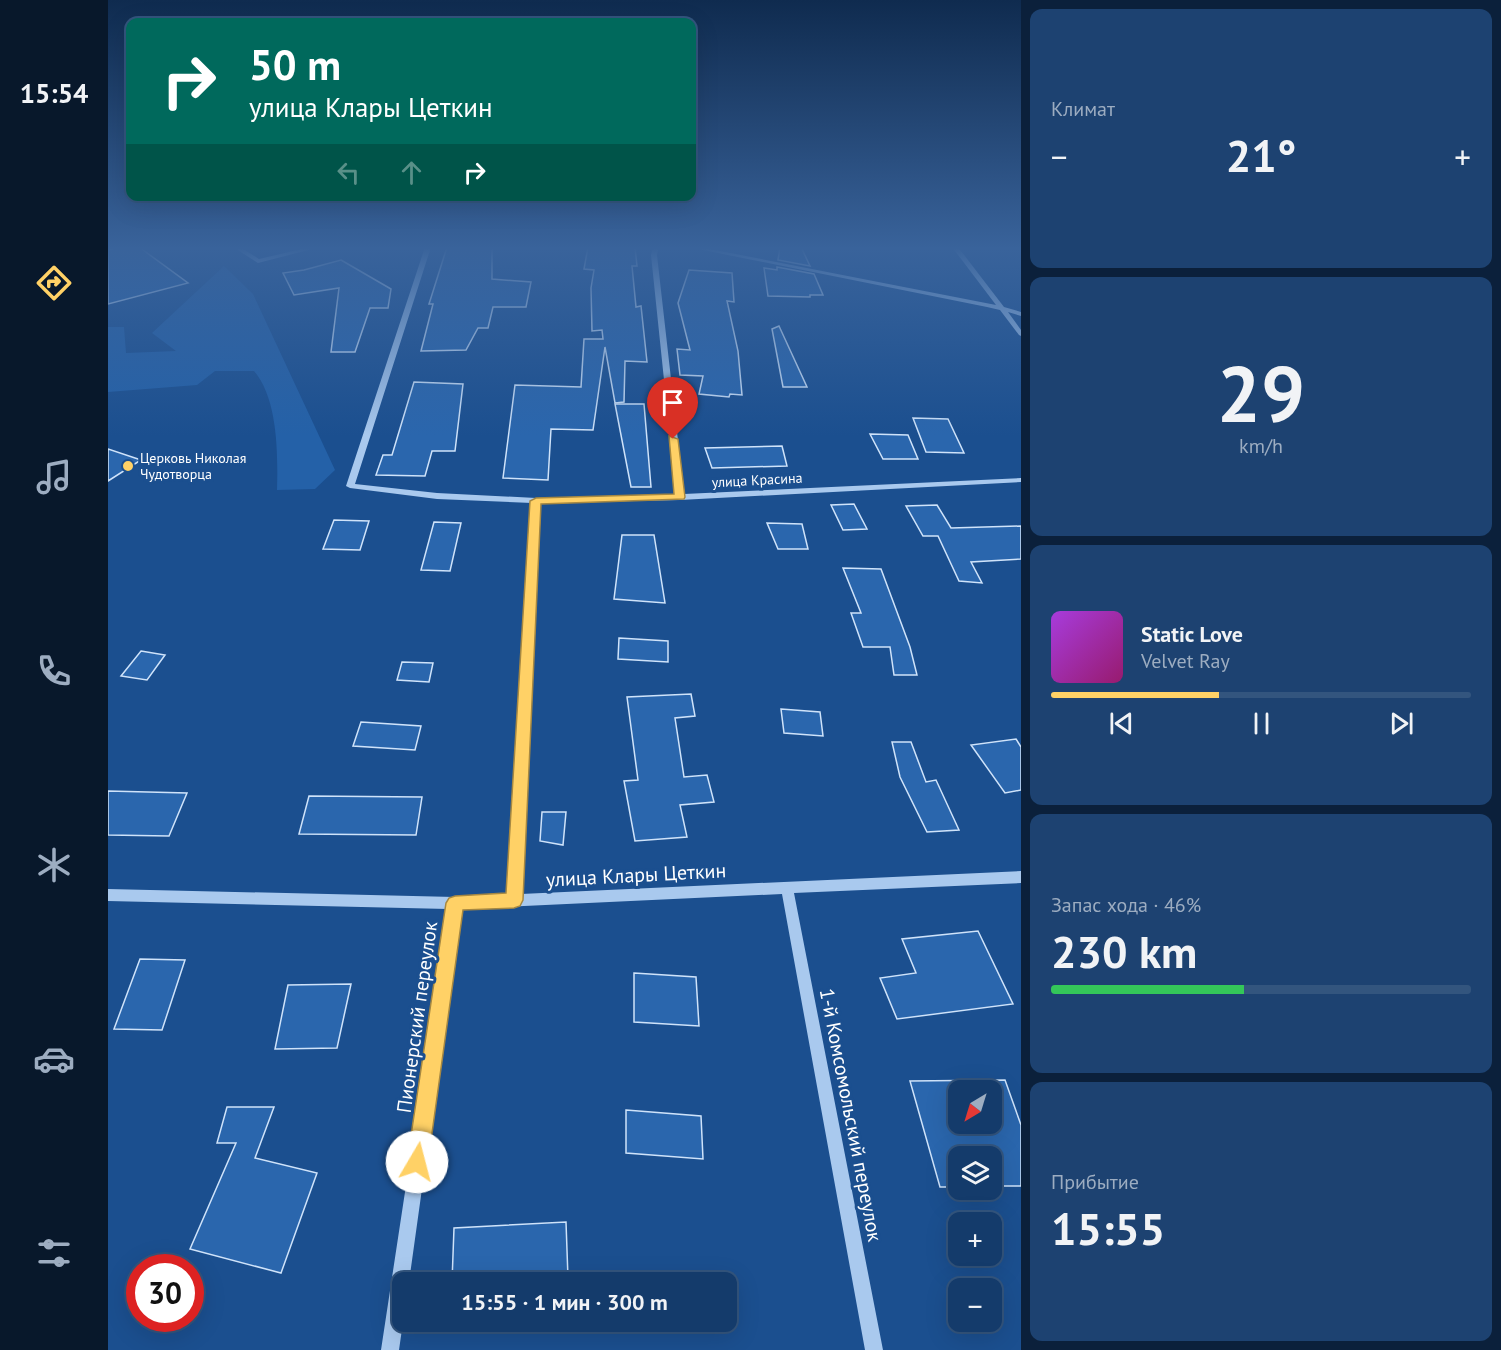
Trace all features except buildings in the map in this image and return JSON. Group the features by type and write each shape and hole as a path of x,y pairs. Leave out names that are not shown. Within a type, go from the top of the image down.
{"street":[{"name":"улица Красина","path":"407,310 350,486 437,496 536,501 680,497 1021,480"},
{"path":"659,310 680,497"},
{"path":"1003,310 1021,314"},
{"path":"1006,311 1021,333"},
{"path":"514,900 536,501"},
{"name":"улица Клары Цеткин","path":"108,895 455,903 1021,877"},
{"name":"1-й Комсомольский переулок","path":"787,888 874,1350"},
{"name":"Пионерский переулок","path":"390,1350 455,903"}],"shaded area":[{"path":"177,310 260,310 335,470 315,489 277,490 275,428 272,411 268,396 254,371 215,371 197,385 108,392 108,327 124,327 126,353 176,351 152,333"}],"place":[{"name":"Церковь Николая Чудотворца","path":"128,466"}],"route":[{"path":"417,1162 455,903 514,900 536,501 680,497 673,439"}]}
